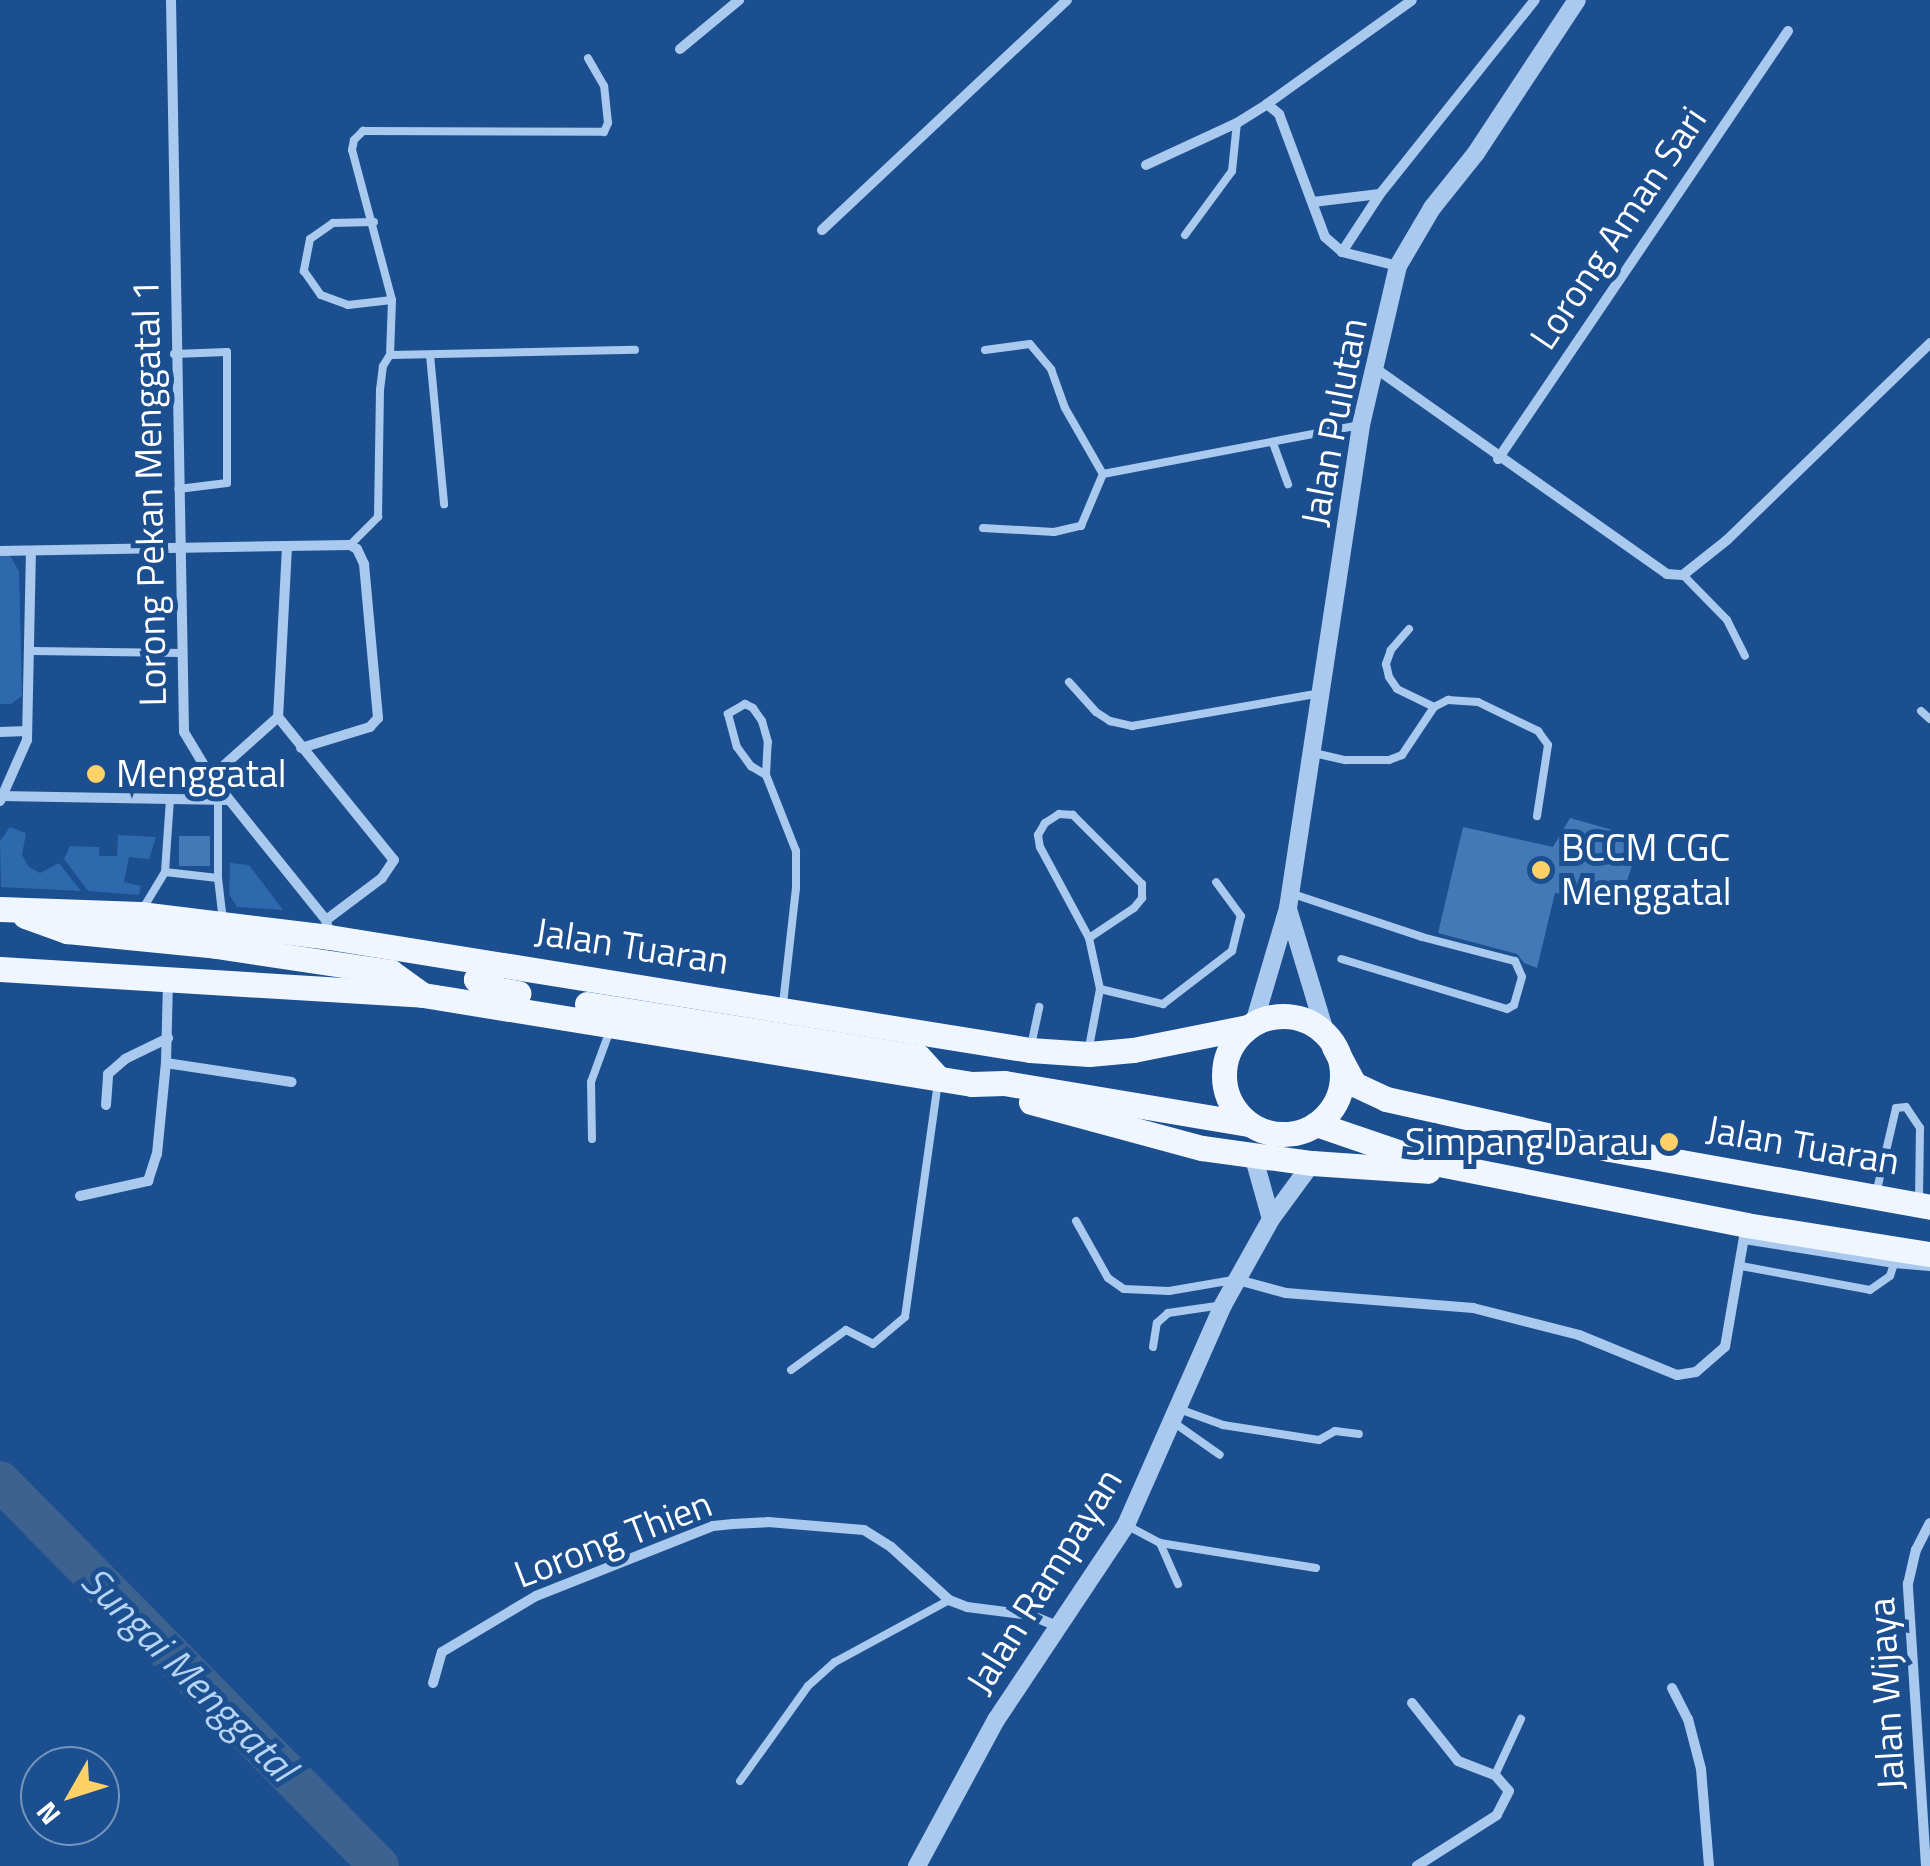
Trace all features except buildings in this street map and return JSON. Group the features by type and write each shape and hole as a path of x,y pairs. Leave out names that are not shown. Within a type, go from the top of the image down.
{"main road":[{"name":"Jalan Tuaran","path":"0,909 140,914 327,928 510,964 1030,1050 1089,1054 1251,1025"},
{"path":"0,909 67,931 216,946 391,972 423,995"},
{"path":"510,964 482,966 476,980 484,987 919,1057 938,1078"},
{"path":"0,969 168,976 423,995 972,1084 1202,1148 1312,1163 1422,1171 1463,1168"},
{"path":"972,1084 1004,1083 1250,1124 1280,1134 1316,1124 1331,1109 1340,1089 1341,1068 1330,1041 1292,1017 1251,1025 1230,1048 1224,1076 1231,1103 1250,1124"},
{"name":"Jalan Tuaran","path":"1330,1041 1354,1084 1386,1099 1609,1150 1924,1206"},
{"path":"1316,1124 1424,1160 1745,1233 1930,1254"}],"street":[{"name":"Lorong Pekan Menggatal 1","path":"171,0 174,354 184,732 224,800 327,928"},
{"path":"680,49 739,0"},
{"path":"822,230 1067,0"},
{"path":"1146,164 1237,124 1412,0"},
{"path":"1342,252 1380,194 1535,0"},
{"name":"Jalan Pulutan","path":"1251,1025 1289,901 1361,425 1398,266 1432,208 1476,153 1576,0"},
{"name":"Lorong Aman Sari","path":"1498,458 1788,32"},
{"path":"1267,104 1280,114 1325,237 1342,252 1398,266"},
{"path":"1313,202 1380,194"},
{"path":"1375,368 1666,574 1683,575 1727,540 1930,342"},
{"path":"0,551 350,545 364,564 378,718 370,727 300,748"},
{"path":"287,547 278,717 394,860 382,878 327,928"},
{"path":"31,551 32,651 27,732 1,798 224,800"},
{"path":"210,778 278,717"},
{"path":"0,732 27,732"},
{"name":"Jalan Pulutan","path":"1289,901 1330,1041"},
{"path":"80,1196 148,1181 156,1154 166,1063 168,976"},
{"path":"106,1105 108,1074 124,1058 168,1038"},
{"path":"166,1063 292,1082"},
{"path":"1253,1155 1271,1219"},
{"name":"Jalan Rampayan","path":"917,1866 996,1720 1126,1525 1223,1305 1271,1219 1312,1163"},
{"path":"1238,1280 1286,1292 1473,1308 1579,1335 1677,1375 1696,1372 1725,1347 1745,1233"},
{"name":"Lorong Thien","path":"433,1684 442,1652 483,1624 536,1596 713,1526 768,1522 864,1530 891,1546 949,1600 967,1608 1030,1615 1060,1627"},
{"name":"Jalan Wijaya","path":"1926,1866 1908,1584 1916,1550 1930,1523"},
{"path":"1672,1688 1688,1719 1702,1769 1709,1866"},
{"path":"1412,1703 1458,1760 1495,1775 1509,1791 1498,1815 1417,1866"}],"lane":[{"path":"350,545 378,517 380,390 383,366 390,355 392,300 352,150 354,140 363,131 604,132 608,122 604,86 588,58"},
{"path":"1185,235 1232,171 1237,124"},
{"path":"374,222 333,222 310,240 304,271 321,295 348,305 392,300"},
{"path":"985,350 1030,344 1051,369 1065,408 1103,474"},
{"path":"390,355 636,350"},
{"path":"174,354 227,352 228,483 178,488"},
{"path":"430,355 444,504"},
{"path":"1103,474 1361,425"},
{"path":"1273,442 1288,484"},
{"path":"983,528 1054,532 1082,526 1103,474"},
{"path":"1683,575 1727,620 1745,656"},
{"path":"1409,628 1391,650 1386,664 1389,678 1396,689 1434,708"},
{"path":"32,651 182,653"},
{"path":"1069,682 1110,722 1132,726 1321,693"},
{"path":"1314,752 1346,760 1389,760 1402,755 1434,708 1448,700 1478,702 1538,731 1548,745 1537,816"},
{"path":"766,775 744,756 730,726 728,714 744,704 753,708 766,732 766,775 796,851 782,1010"},
{"path":"1921,711 1930,719"},
{"path":"140,914 165,872 170,800"},
{"path":"223,922 218,878 224,800"},
{"path":"1089,938 1134,908 1142,898 1142,884 1073,815 1059,814 1040,828 1040,847 1089,938 1100,989 1089,1054"},
{"path":"165,872 218,878"},
{"path":"1100,989 1163,1004 1232,951 1241,916 1216,882"},
{"path":"1289,901 1514,961 1522,976 1514,1005 1507,1010 1341,959"},
{"path":"1030,1050 1039,1007"},
{"path":"592,1139 591,1082 612,1026"},
{"path":"791,1370 846,1330 873,1344 905,1317 938,1078"},
{"path":"1876,1196 1896,1108 1906,1107 1920,1128 1924,1206"},
{"path":"1076,1221 1108,1278 1124,1289 1169,1291 1238,1280"},
{"path":"1745,1233 1930,1268"},
{"path":"1741,1266 1870,1290 1890,1276 1894,1264"},
{"path":"1153,1347 1157,1323 1168,1313 1223,1305"},
{"path":"1176,1416 1319,1440 1335,1431 1359,1434"},
{"path":"1176,1416 1220,1455"},
{"path":"1126,1525 1160,1543 1316,1568"},
{"path":"1160,1543 1178,1584"},
{"path":"740,1782 808,1686 821,1674 949,1600"},
{"path":"1495,1775 1522,1718"}],"shaded area":[{"path":"0,551 9,554 19,571 22,696 11,704 0,704"},
{"path":"10,827 26,833 22,855 29,867 40,873 59,863 81,891 1,887 0,841"},
{"path":"118,835 156,837 149,859 129,857 124,882 141,886 139,895 88,891 64,859 70,846 99,847 99,856 117,856"},
{"path":"230,863 249,865 283,910 237,907 229,894"}],"waterway":[{"name":"Sungai Menggatal","path":"0,1481 379,1866"}],"place":[{"name":"Menggatal","path":"96,774"},
{"name":"BCCM CGC Menggatal","path":"1541,870"},
{"name":"Simpang Darau","path":"1669,1142"}]}
